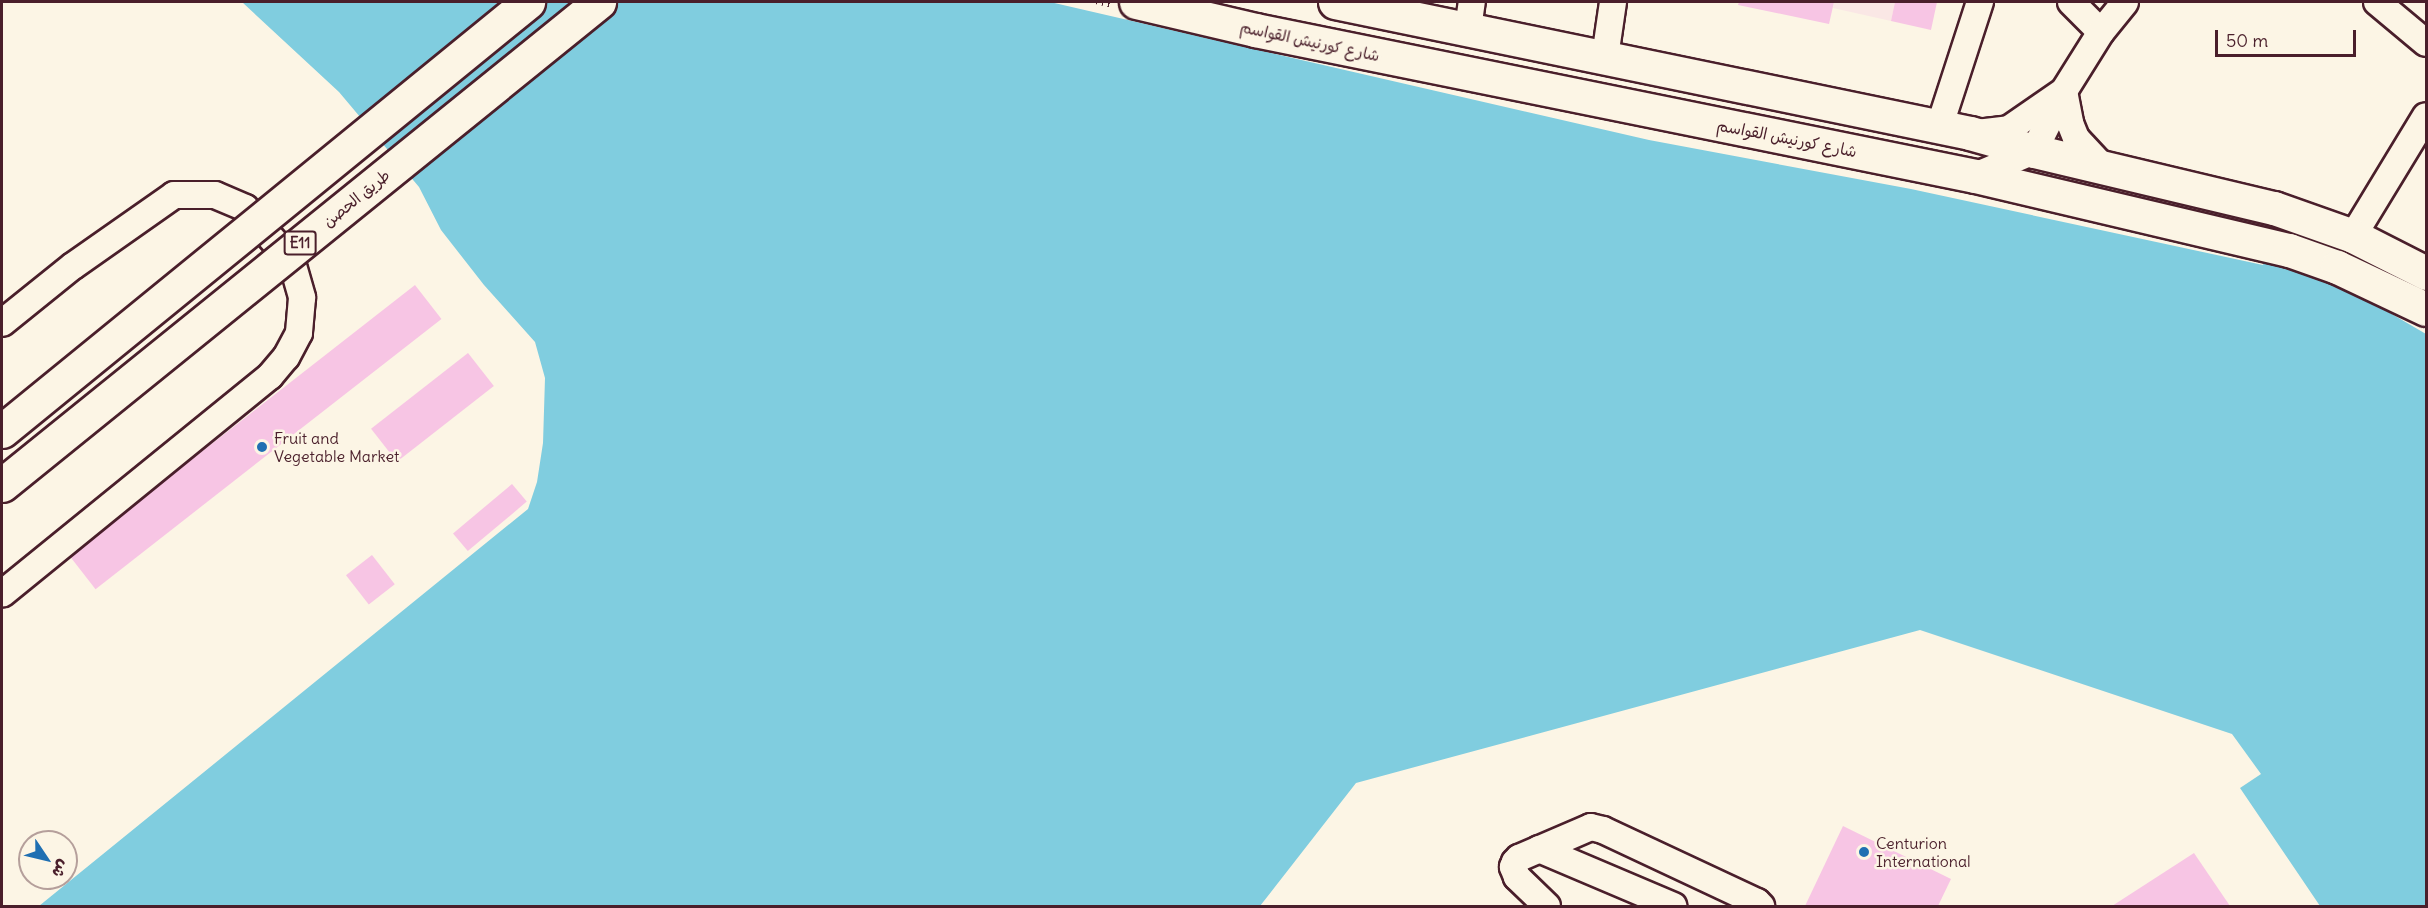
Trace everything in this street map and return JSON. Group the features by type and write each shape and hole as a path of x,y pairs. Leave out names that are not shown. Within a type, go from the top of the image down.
{"main road":[{"name":"E11","path":"2,431 528,2"},
{"name":"طريق الحصن","path":"2,485 599,2"},
{"name":"شارع كورنيش القواسم","path":"1136,2 1255,30 1974,176 2289,250 2337,267 2427,309"},
{"path":"1335,2 1470,15 1605,57 1971,134 2274,208 2353,236 2427,273"}],"street":[{"path":"1605,57 1613,2"},
{"path":"1939,128 1980,2"},
{"path":"2071,2 2101,32"},
{"path":"1974,176 2034,151 2064,91 2101,32 2125,2"},
{"path":"2377,2 2427,43"},
{"path":"1971,134 2009,129 2064,91"},
{"path":"2064,91 2070,123 2076,138 2102,166"},
{"path":"2353,236 2427,116"},
{"path":"2,323 73,266 174,195 215,195 244,208 292,262 302,298 299,333 286,357 270,376 2,594"},
{"path":"1547,906 1514,873 1513,867 1519,858 1586,828 1597,828 1757,902 1761,906"},
{"path":"1539,849 1673,906"}],"shaded area":[{"path":"1834,2 1895,2 1891,21 1833,8"}],"water":[{"path":"242,2 1050,2 1649,140 1911,189 2263,265 2266,255 2342,285 2426,334 2426,906 2320,906 2240,788 2261,774 2232,734 1920,630 1356,783 1260,906 39,906 59,890 78,890 78,874 528,509 537,482 543,443 545,378 535,342 484,285 441,230 419,187 339,92"}],"building":[{"path":"1739,2 1834,2 1829,24 1738,5"},
{"path":"1895,2 1937,2 1931,30 1891,21"},
{"path":"415,285 441,319 96,589 69,555"},
{"path":"468,353 494,386 397,462 371,429"},
{"path":"512,484 527,502 468,551 453,533"},
{"path":"372,555 395,584 369,604 346,575"},
{"name":"Centurion International","path":"1843,826 1951,879 1938,906 1805,906"},
{"path":"2194,853 2230,906 2112,906"}],"place":[{"name":"Fruit and Vegetable Market","path":"262,447"},
{"name":"Centurion International","path":"1864,852"}]}
